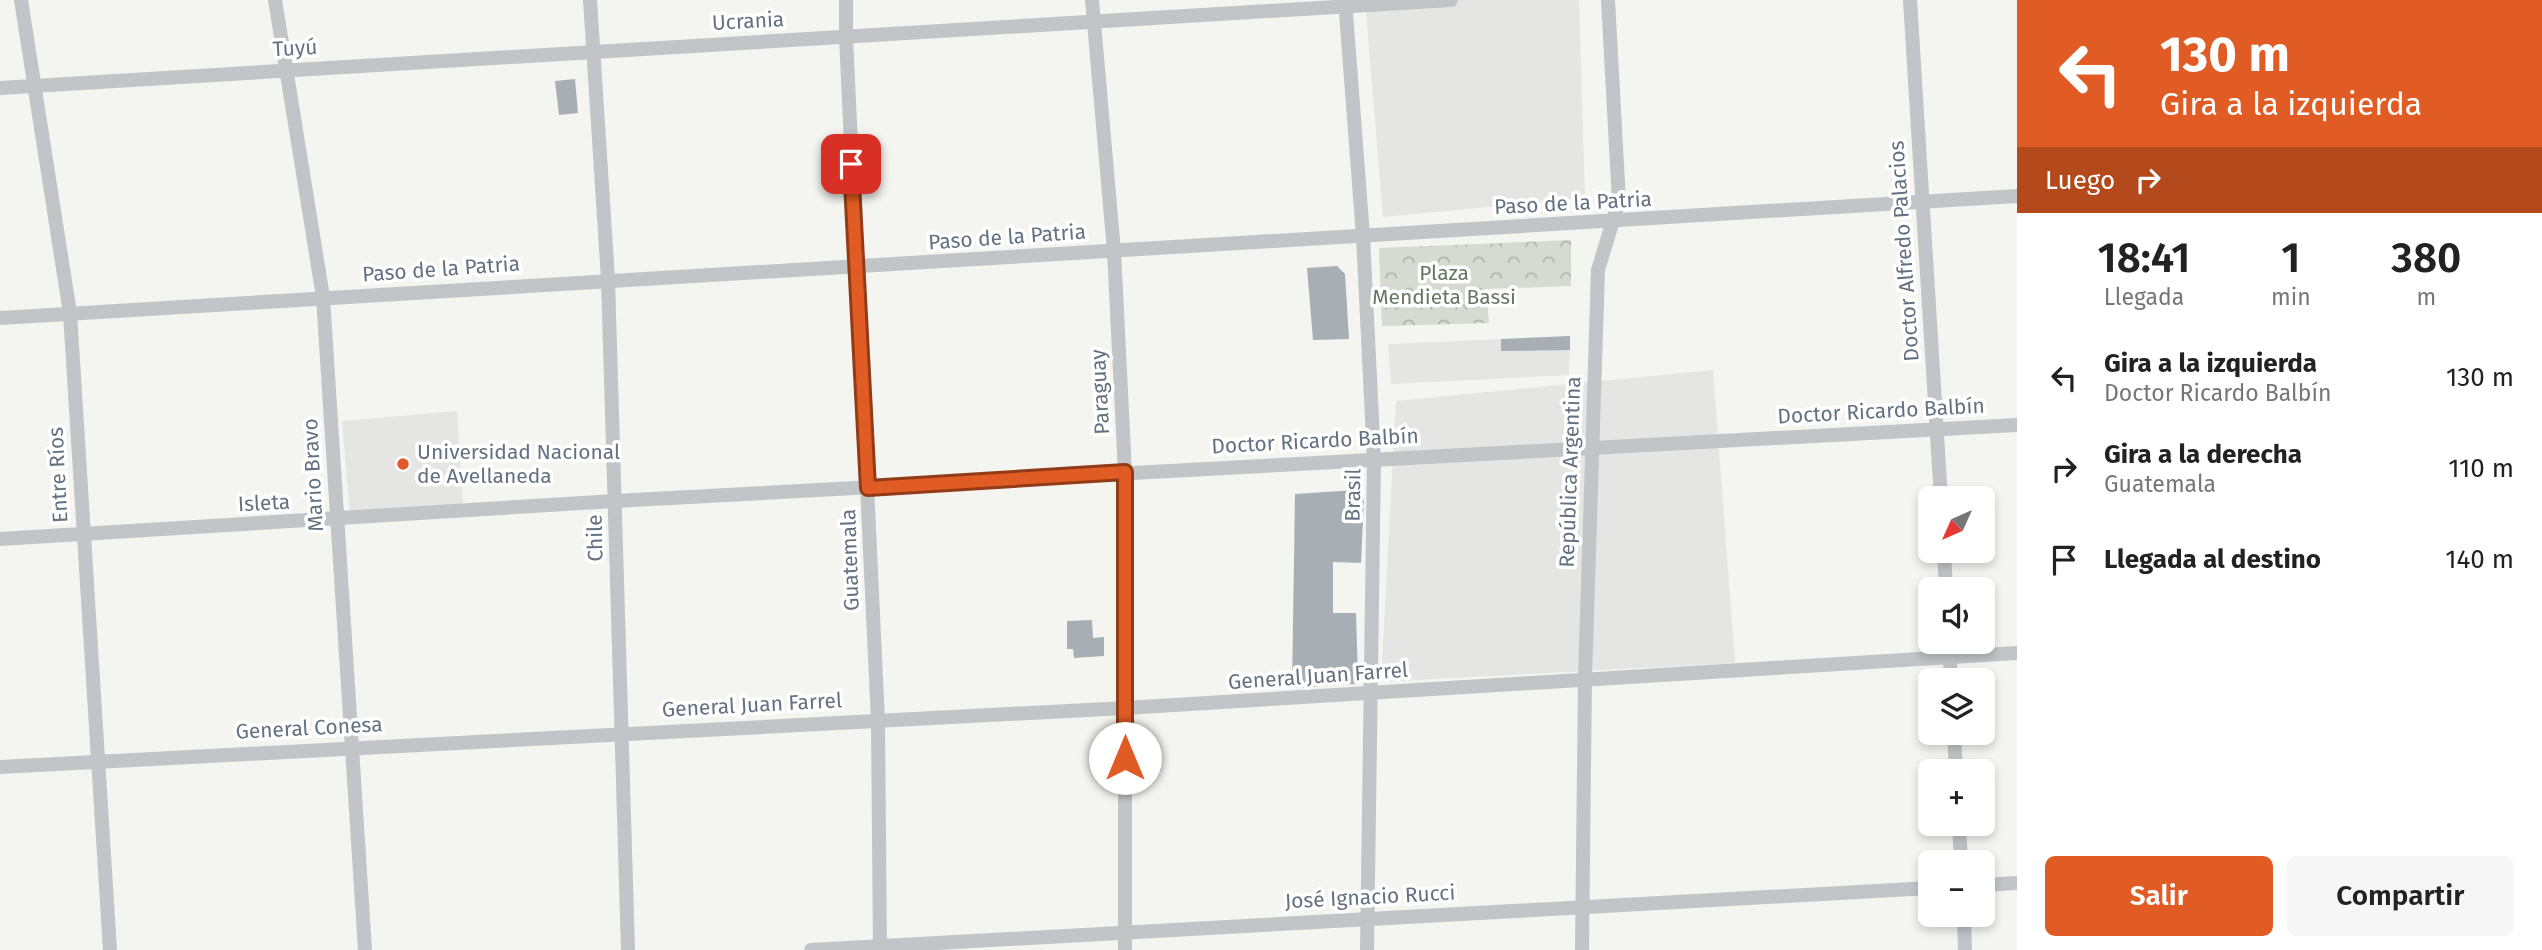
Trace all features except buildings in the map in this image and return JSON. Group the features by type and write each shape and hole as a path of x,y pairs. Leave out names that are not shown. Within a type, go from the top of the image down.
{"street":[{"name":"Entre Ríos","path":"20,0 70,313 110,950"},
{"name":"Mario Bravo","path":"275,0 323,297 365,950"},
{"name":"Chile","path":"590,0 608,279 628,950"},
{"name":"Guatemala","path":"846,0 878,721 880,948"},
{"name":"Paraguay","path":"1092,0 1114,251 1125,472 1125,950"},
{"name":"Ucrania","path":"593,51 1093,23 1345,3 1451,0"},
{"name":"República Argentina","path":"1582,950 1585,678 1598,270 1615,222 1620,186 1608,0"},
{"name":"Doctor Alfredo Palacios","path":"1910,0 1940,486"},
{"name":"Brasil","path":"1345,3 1363,236 1374,458 1367,950"},
{"name":"Tuyú","path":"0,88 593,51"},
{"name":"Paso de la Patria","path":"0,318 608,279 856,267 2017,196"},
{"name":"Doctor Ricardo Balbín","path":"615,500 2017,425"},
{"name":"Isleta","path":"0,539 336,520 615,500"},
{"name":"General Juan Farrel","path":"620,732 1372,694 1918,651"},
{"name":"General Juan Farrel","path":"1995,652 2017,653"},
{"name":"General Conesa","path":"0,767 620,732"},
{"path":"1995,884 2017,883"},
{"name":"José Ignacio Rucci","path":"811,950 1918,889"},
{"path":"1964,927 1965,950"}],"shaded area":[{"path":"1365,0 1579,0 1585,198 1383,217"},
{"path":"1570,336 1569,375 1391,384 1388,344"},
{"path":"1713,370 1735,663 1381,682 1396,401"},
{"name":"Universidad Nacional de Avellaneda","path":"457,411 463,507 350,514 342,421"}],"green space":[{"name":"Plaza Mendieta Bassi","path":"1571,240 1571,286 1486,289 1489,323 1382,326 1379,248"}],"place":[{"name":"Universidad Nacional de Avellaneda","path":"403,464"}],"route":[{"path":"851,164 868,488 1125,472 1125,758"}]}
